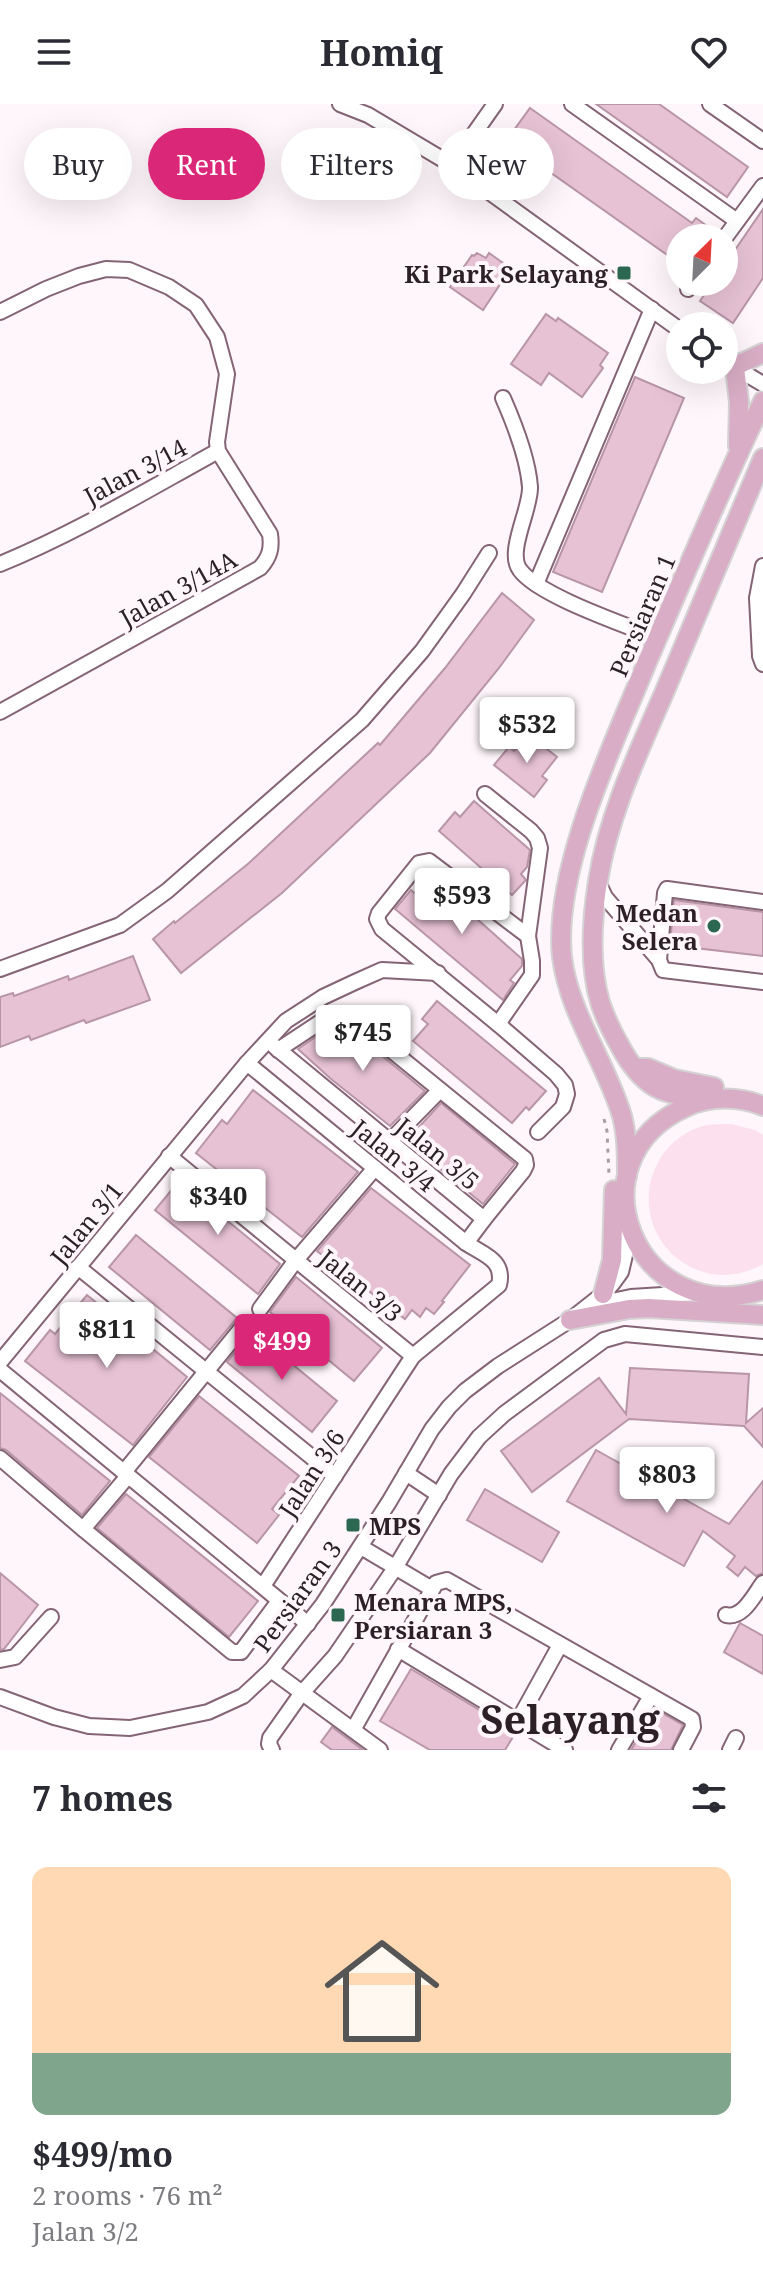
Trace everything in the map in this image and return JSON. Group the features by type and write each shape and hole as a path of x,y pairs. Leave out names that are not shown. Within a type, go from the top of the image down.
{"main road":[{"path":"738,364 763,353"},
{"path":"734,384 739,402 738,452"},
{"name":"Persiaran 1","path":"628,1223 625,1199 627,1142 623,1119 575,1007 562,959 561,926 565,894 584,824 618,733 738,452 763,401"},
{"name":"Persiaran 1","path":"763,458 643,742 606,844 598,882 594,929 599,1000 632,1068 656,1087 675,1094 738,1099 763,1106"},
{"path":"632,1068 648,1068 674,1079 763,1095"},
{"path":"603,1294 612,1260 616,1132 614,1094"},
{"path":"627,1176 636,1151 651,1130 671,1114 695,1103 720,1098"},
{"path":"628,1223 637,1246 653,1267 672,1283 695,1293 717,1297 739,1297 762,1291"},
{"path":"570,1320 649,1308 763,1315"}],"street":[{"path":"340,104 368,115 438,157"},
{"path":"478,128 495,104"},
{"path":"572,104 737,221"},
{"path":"710,104 763,141"},
{"path":"735,224 763,186"},
{"path":"501,200 666,320"},
{"name":"Jalan 3/14","path":"0,312 57,285 106,269 129,270 169,287 196,305 217,337 227,374 218,451 54,539 0,564"},
{"path":"536,584 652,309"},
{"path":"738,369 763,384"},
{"path":"503,398 518,434 530,488 514,559 520,571 547,592 658,638"},
{"name":"Jalan 3/14A","path":"0,712 260,568 268,560 270,534 218,451"},
{"path":"0,969 120,925 167,891 362,720 422,651 466,591 489,553"},
{"path":"763,566 757,598 763,664"},
{"path":"485,794 537,838 540,848 528,936 532,975 498,1024"},
{"path":"528,936 429,861 419,863 377,919 382,929 498,1024 565,1085 567,1094 563,1107 538,1132"},
{"path":"598,882 605,897 660,962 663,970 763,982"},
{"path":"660,962 667,889 763,902"},
{"path":"273,1045 286,1021 323,997 382,970 438,973"},
{"path":"273,1045 328,1017 341,1015 353,1019 525,1159 523,1171 484,1219"},
{"name":"Jalan 3/1","path":"0,1362 247,1063 273,1045"},
{"name":"Jalan 3/5","path":"273,1045 484,1219 466,1243"},
{"name":"Jalan 3/4","path":"247,1063 466,1243 498,1264 502,1274 499,1285"},
{"path":"390,1141 440,1090"},
{"name":"Jalan 3/3","path":"169,1156 413,1356"},
{"path":"260,1309 296,1260 375,1168"},
{"name":"Persiaran 3","path":"0,1697 89,1726 130,1728 208,1712 243,1696 271,1670 308,1624 361,1547 432,1429 449,1407 498,1366 570,1320 603,1294 621,1272 628,1223"},
{"path":"78,1267 335,1476"},
{"name":"Jalan 3/6","path":"263,1586 413,1356 499,1285"},
{"name":"Persiaran 3","path":"587,1306 631,1297 695,1293"},
{"path":"83,1529 245,1324"},
{"path":"272,1750 270,1738 301,1694 335,1656 395,1568 461,1459 504,1414 604,1340 625,1334 763,1347"},
{"path":"0,1370 308,1624"},
{"path":"0,1458 232,1652 241,1652 279,1601"},
{"path":"406,1473 439,1495"},
{"path":"361,1547 432,1589"},
{"path":"353,1730 432,1589 436,1583 447,1580 692,1719 694,1722 681,1750"},
{"path":"726,1615 733,1617 740,1613 763,1583"},
{"path":"0,1660 15,1657 51,1617"},
{"path":"518,1721 560,1645"},
{"path":"398,1649 565,1750"},
{"path":"271,1670 380,1750"},
{"path":"619,1750 651,1696"}],"shaded area":[{"path":"731,1124 763,1135 763,1264 737,1274 711,1274 688,1266 670,1251 656,1232 649,1208 650,1183 661,1157 680,1137 706,1125"}],"building":[{"path":"596,104 659,104 748,167 727,197"},
{"path":"530,108 692,223 696,218 704,224 666,224 666,254 554,175 554,128 515,128"},
{"path":"763,209 763,278 738,316 738,312 716,312 700,301 703,296 738,296 738,246"},
{"path":"477,253 486,258 489,253 503,263 499,269 507,274 483,310 450,287 472,255"},
{"path":"546,314 556,321 558,318 608,353 600,365 603,368 582,397 549,373 541,385 511,364"},
{"path":"635,377 684,398 602,592 553,572"},
{"path":"502,593 534,620 430,753 282,893 181,973 153,939 249,863 378,743 380,745 445,668"},
{"path":"528,734 557,757 542,776 547,780 534,797 494,765 509,747 514,751"},
{"path":"474,801 530,850 527,867 521,874 526,880 512,895 439,831 455,812 460,817"},
{"path":"429,876 522,959 522,966 510,980 514,983 503,1000 395,909 411,890 414,893"},
{"name":"Medan Selera","path":"674,900 763,912 763,956 670,945"},
{"path":"133,956 150,1000 86,1023 84,1020 31,1040 29,1036 0,1047 0,997 13,993 14,996 68,976 69,980"},
{"path":"437,1001 546,1091 512,1123 413,1041 428,1024 422,1019"},
{"path":"340,1025 348,1028 425,1091 390,1126 298,1049 329,1028"},
{"path":"253,1090 358,1172 302,1237 196,1153 222,1120 227,1124"},
{"path":"441,1103 515,1164 483,1204 406,1141"},
{"path":"179,1181 280,1264 258,1294 155,1210"},
{"path":"371,1188 470,1265 434,1314 426,1308 420,1317 412,1310 405,1319 317,1251"},
{"path":"136,1235 237,1318 210,1350 109,1267"},
{"path":"296,1277 382,1348 354,1381 270,1312"},
{"path":"87,1295 187,1377 133,1445 25,1361 50,1330 55,1334"},
{"path":"252,1331 337,1401 312,1432 227,1362"},
{"path":"630,1368 749,1374 746,1423 763,1408 763,1447 744,1426 629,1419 532,1492 501,1451 599,1378 626,1414"},
{"path":"0,1393 110,1481 82,1515 0,1448"},
{"path":"199,1396 299,1476 272,1509 279,1515 257,1543 149,1457"},
{"path":"596,1450 729,1524 763,1481 763,1573 756,1576 745,1567 738,1576 727,1567 735,1556 703,1531 684,1566 567,1501"},
{"path":"485,1489 559,1532 542,1562 467,1520"},
{"path":"126,1494 258,1601 229,1637 97,1528"},
{"path":"0,1573 38,1605 4,1649 0,1650"},
{"path":"740,1623 763,1636 763,1674 724,1652"},
{"path":"411,1669 516,1732 505,1750 430,1750 380,1721"},
{"path":"655,1709 683,1725 671,1750 631,1750"},
{"path":"332,1727 363,1750 332,1750 321,1742"}],"place":[{"name":"Ki Park Selayang","path":"624,273"},
{"name":"Medan Selera","path":"714,926"},
{"name":"MPS","path":"353,1525"},
{"name":"Menara MPS, Persiaran 3","path":"338,1615"}],"district":[{"name":"Selayang","path":"570,1718"}]}
